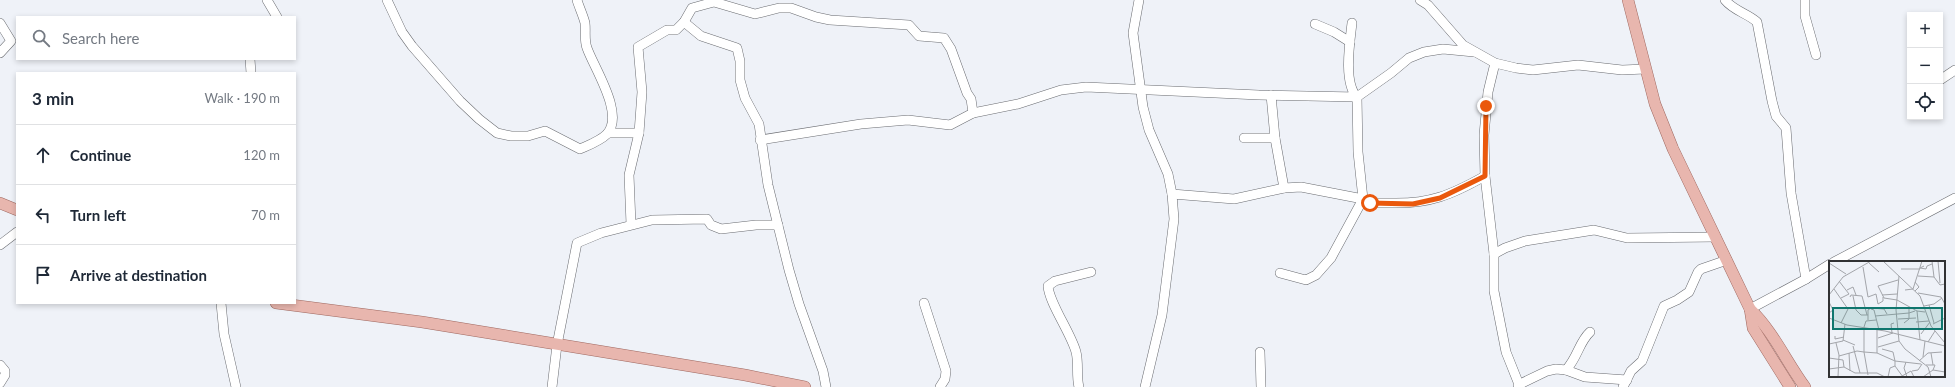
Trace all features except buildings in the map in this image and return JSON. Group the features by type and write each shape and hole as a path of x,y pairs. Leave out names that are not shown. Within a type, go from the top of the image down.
{"main road":[{"path":"1628,0 1655,104 1673,149 1750,309 1753,328 1790,387"},
{"path":"0,203 16,210"},
{"path":"284,304 422,322 557,346 730,373 801,387"},
{"path":"1750,309 1764,322 1789,366 1805,387"}],"street":[{"path":"268,0 276,16"},
{"path":"387,0 402,32 412,46 460,101 497,133 511,136 528,136 544,131 580,148 597,141 608,133 612,123 612,110 604,84 586,46 585,23 576,0"},
{"path":"1139,0 1133,33 1142,107 1149,130 1168,174 1172,194 1174,219 1162,315 1145,387"},
{"path":"1420,0 1428,5 1463,45 1495,63 1533,70 1578,66 1622,70 1646,69"},
{"path":"1726,0 1733,8 1751,16 1757,22 1776,116 1786,128 1791,193 1806,279"},
{"path":"1805,0 1805,16 1816,55"},
{"path":"630,224 629,175 639,133 642,92 638,47 666,30 676,30 684,22 692,8 714,2 755,14 779,8 791,8 816,17 830,20 909,25 919,36 944,38 951,49 966,94 971,99 974,113"},
{"path":"684,22 701,36 737,48 740,61 740,80 745,98 759,124 760,140 768,185 778,225 799,304 809,330 826,387"},
{"path":"0,23 11,41 0,53"},
{"path":"1280,273 1306,280 1316,275 1331,258 1363,199 1358,152 1357,97 1352,92 1349,72 1352,23"},
{"path":"1314,24 1334,32 1350,42"},
{"path":"760,140 861,124 908,120 950,126 974,113 1018,104 1061,90 1086,87 1357,97 1391,73 1409,58 1424,52 1443,49 1474,52"},
{"path":"250,60 251,72"},
{"path":"1495,63 1488,92 1484,135 1485,176 1494,254 1494,291 1506,352 1519,386 1547,371 1556,369 1566,370 1585,377 1625,384 1631,371 1642,361 1664,306 1689,292 1698,272 1701,269 1727,260"},
{"path":"1943,78 1955,70"},
{"path":"1271,95 1275,138 1284,188"},
{"path":"608,133 639,133"},
{"path":"1244,138 1275,138"},
{"path":"1172,194 1234,199 1284,188 1301,187 1363,199 1370,203 1413,204 1440,198 1485,176"},
{"path":"1836,261 1955,198"},
{"path":"552,387 557,346 577,243 602,232 630,224 652,220 707,219 712,225 721,229 756,225 778,225"},
{"path":"1494,254 1505,248 1525,241 1594,230 1627,238 1716,236"},
{"path":"0,245 16,233"},
{"path":"1750,309 1806,279 1829,265"},
{"path":"1079,387 1076,354 1064,323 1048,293 1048,286 1055,281 1091,272"},
{"path":"221,304 224,334 236,387"},
{"path":"924,304 946,371 940,387"},
{"path":"1566,370 1577,355 1583,338 1590,332"},
{"path":"1260,352 1261,387"},
{"path":"0,365 5,371 5,375 0,383"}],"route":[{"path":"1370,203 1413,204 1440,198 1464,188 1485,176 1484,135 1486,106"}]}
